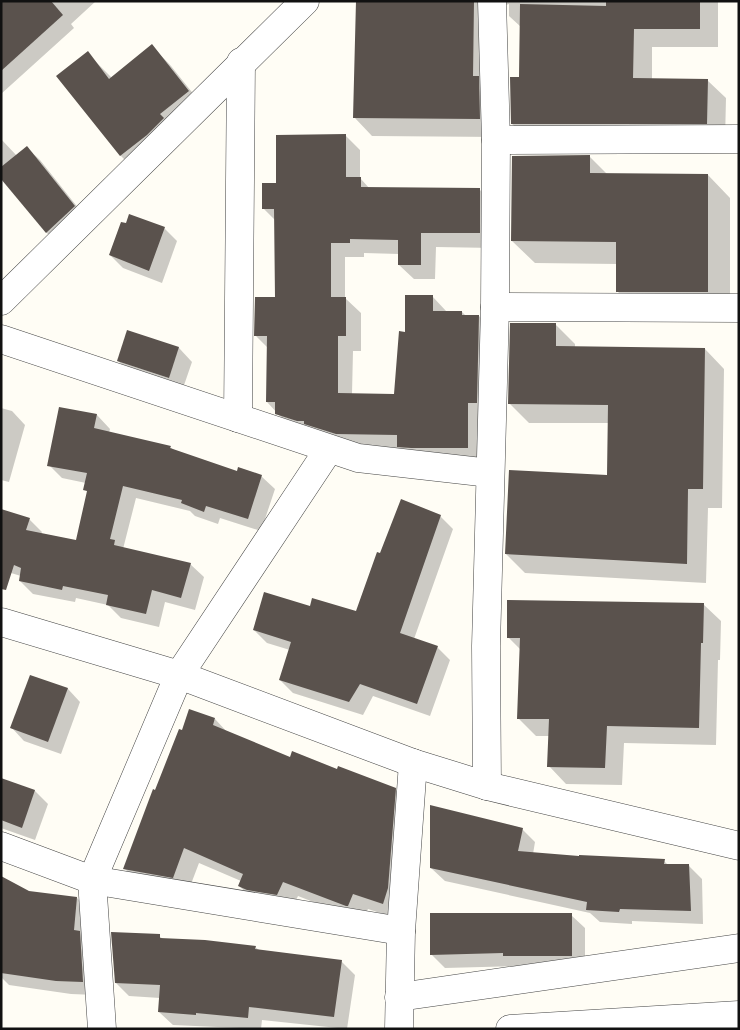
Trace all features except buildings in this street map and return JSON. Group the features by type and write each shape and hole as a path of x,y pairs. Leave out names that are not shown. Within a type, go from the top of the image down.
{"street":[{"path":"1,300 305,1"},
{"path":"487,786 486,646 495,307 496,140 492,1"},
{"path":"238,418 241,62"},
{"path":"496,140 739,139"},
{"path":"495,307 739,308"},
{"path":"1,339 358,458 490,474"},
{"path":"102,1029 92,880 179,674 329,448"},
{"path":"1,622 179,674 413,763 487,786 739,846"},
{"path":"399,1029 401,931 413,763"},
{"path":"1,846 92,880 401,931"},
{"path":"400,997 739,948"},
{"path":"510,1029 739,1015"}]}
